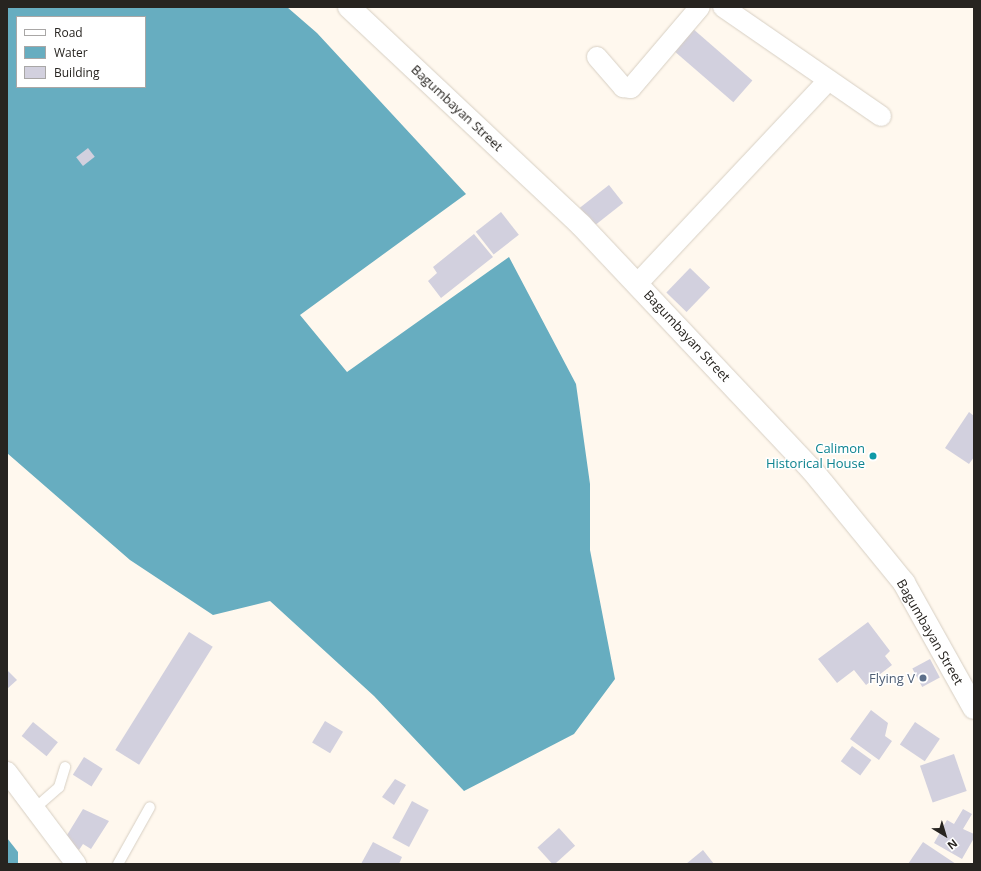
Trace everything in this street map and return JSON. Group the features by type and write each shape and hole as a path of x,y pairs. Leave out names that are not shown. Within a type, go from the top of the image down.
{"main road":[{"name":"Bagumbayan Street","path":"348,7 581,225 812,470 904,583 974,708"}],"street":[{"path":"597,57 623,87 631,88 700,7"},
{"path":"723,7 828,82 881,116"},
{"path":"637,284 828,82"},
{"path":"7,772 76,864"}],"lane":[{"path":"34,809 58,787 65,767"},
{"path":"118,864 150,807"}],"water":[{"path":"7,7 287,7 317,33 466,194 300,315 347,372 509,257 576,384 590,484 590,550 615,679 574,734 464,791 374,696 270,601 213,615 130,560 7,453"},
{"path":"7,838 18,852 18,864 7,864"}],"building":[{"path":"692,28 752,80 733,102 673,50"},
{"path":"88,148 95,157 83,166 76,157"},
{"path":"609,185 623,203 594,226 580,208"},
{"path":"501,212 519,235 494,255 476,232"},
{"path":"474,234 493,257 441,298 428,281 437,273 433,267"},
{"path":"690,268 710,287 687,312 666,292"},
{"path":"969,412 974,416 974,457 969,464 945,448"},
{"path":"868,622 890,651 885,656 892,665 866,685 854,670 837,683 818,659"},
{"path":"189,632 213,647 139,765 115,750"},
{"path":"930,659 940,678 922,687 912,668"},
{"path":"7,670 17,680 7,689"},
{"path":"871,710 888,723 885,736 892,741 879,760 850,739"},
{"path":"325,721 343,732 330,753 312,742"},
{"path":"33,722 58,742 47,756 22,736"},
{"path":"915,722 940,739 925,761 900,744"},
{"path":"852,746 871,760 860,775 841,761"},
{"path":"954,754 967,791 933,803 920,766"},
{"path":"84,757 103,769 92,786 73,775"},
{"path":"395,779 406,785 394,805 382,797"},
{"path":"412,801 429,810 409,847 392,838"},
{"path":"83,809 109,821 91,849 83,844 79,850 64,840"},
{"path":"963,809 972,814 963,829 974,834 974,838 962,859 934,843 947,820 954,824"},
{"path":"559,828 575,846 555,864 552,864 537,847"},
{"path":"373,842 402,857 399,864 361,864"},
{"path":"923,842 956,864 908,864"},
{"path":"703,850 714,864 686,864"}],"place":[{"name":"Calimon Historical House","path":"873,456"},
{"name":"Flying V","path":"923,678"}]}
